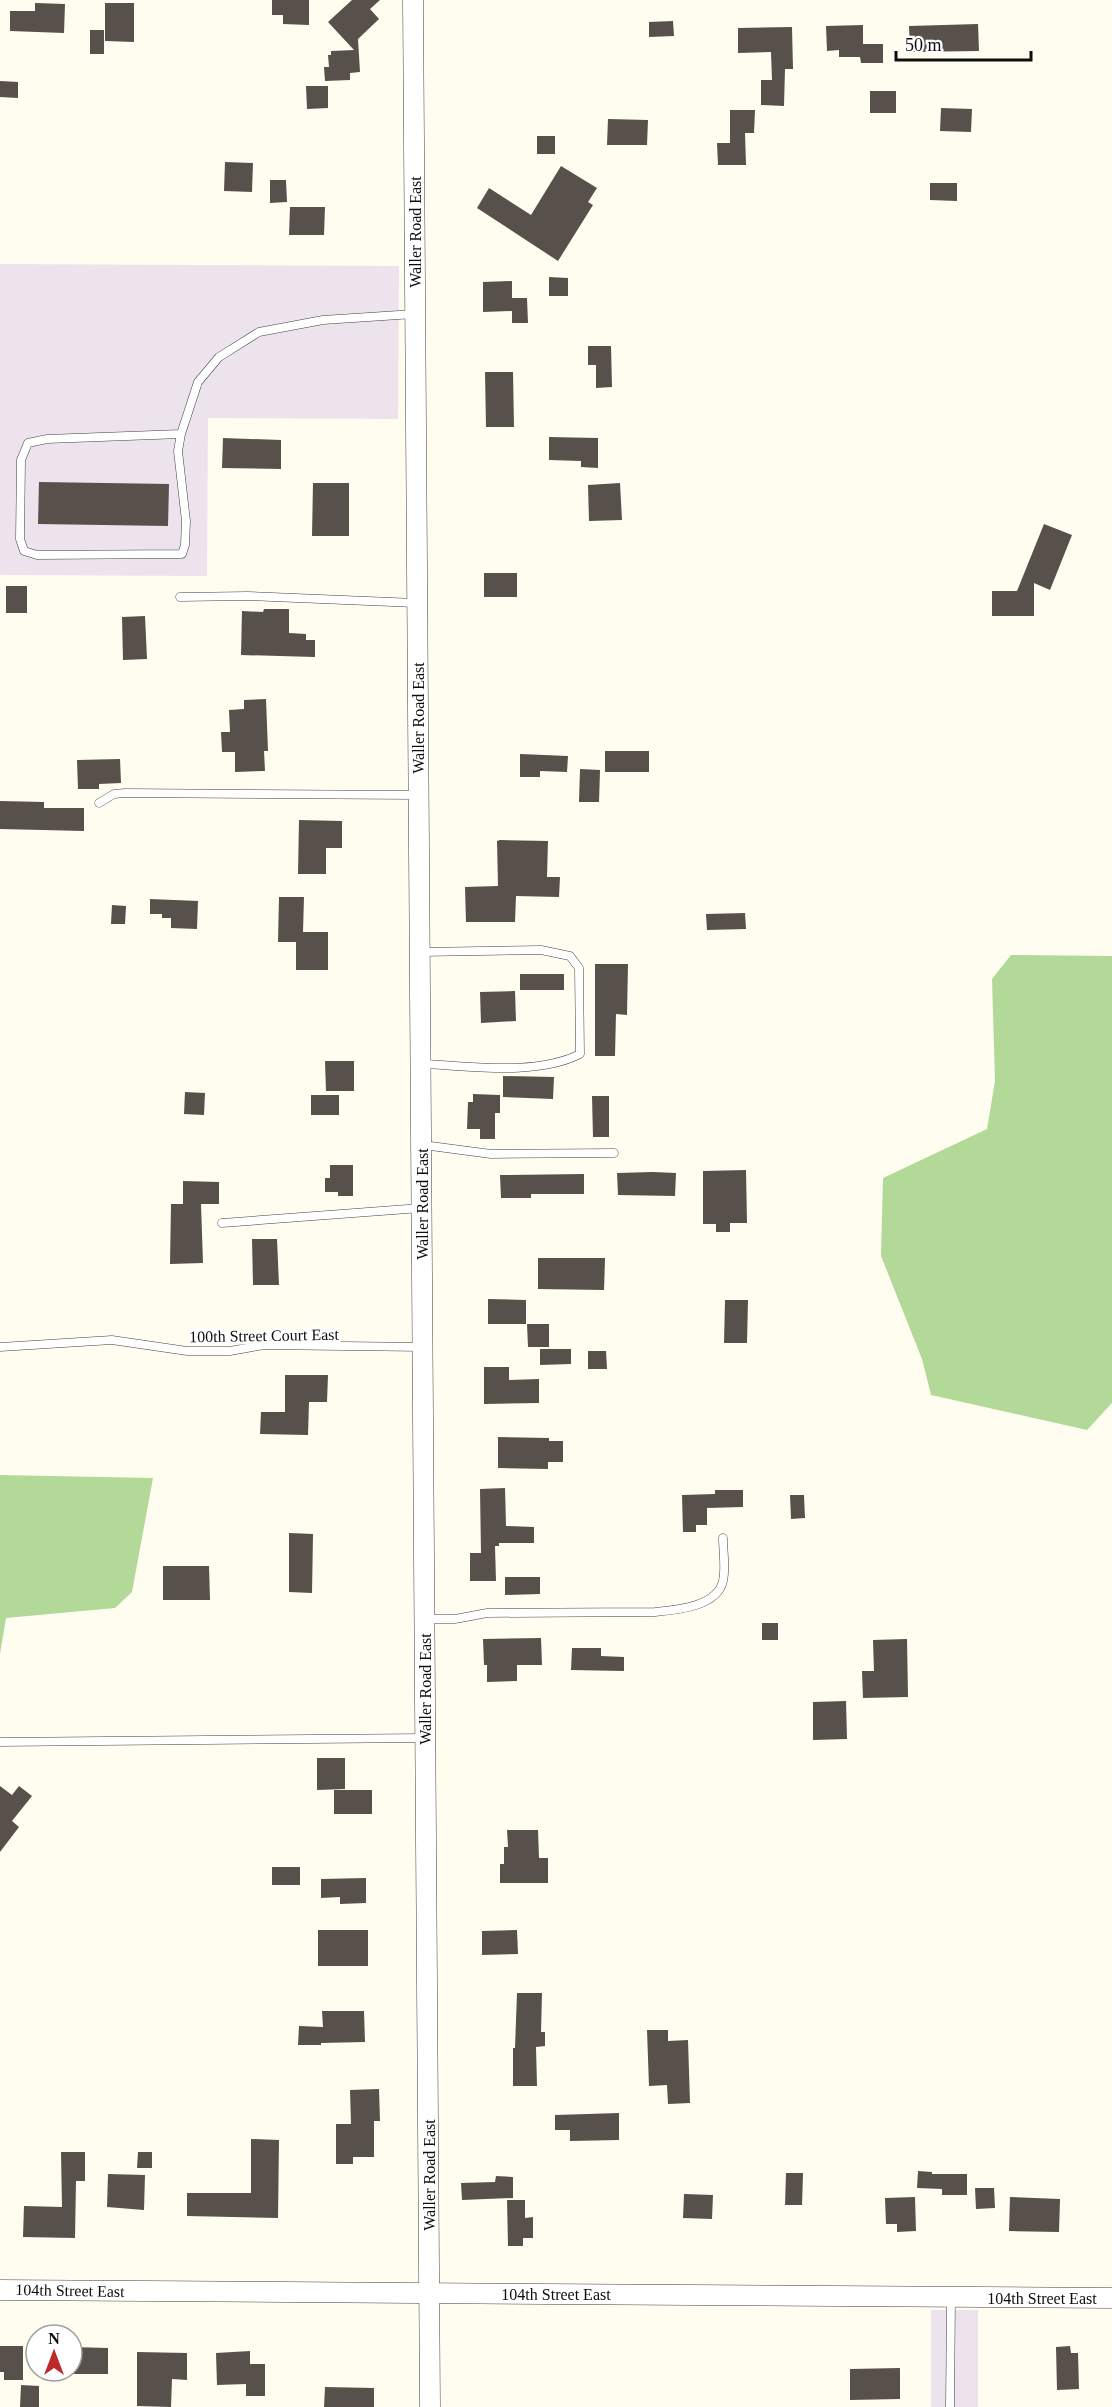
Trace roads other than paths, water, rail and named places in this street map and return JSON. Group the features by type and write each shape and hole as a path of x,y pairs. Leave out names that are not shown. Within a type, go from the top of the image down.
{"street":[{"name":"Waller Road East","path":"414,0 430,2407"},
{"name":"104th Street East","path":"0,2290 1112,2298"}],"lane":[{"path":"181,434 47,439 28,443 21,460 20,538 24,551 37,555 182,554 185,545 186,521 178,451 181,434 198,382 219,357 259,332 323,320 416,314"},
{"path":"180,597 247,596 418,603"},
{"path":"99,803 114,794 125,793 419,795"},
{"path":"420,952 541,950 570,956 579,968 580,1054 566,1062 539,1068 421,1064"},
{"path":"421,1145 491,1154 614,1153"},
{"path":"222,1223 422,1208"},
{"name":"100th Street Court East","path":"0,1347 112,1340 187,1351 231,1351 264,1345 423,1347"},
{"path":"424,1619 455,1619 487,1613 682,1610 706,1600 719,1590 723,1580 723,1538"},
{"path":"0,1742 426,1738"},
{"path":"950,2407 951,2297"}]}
